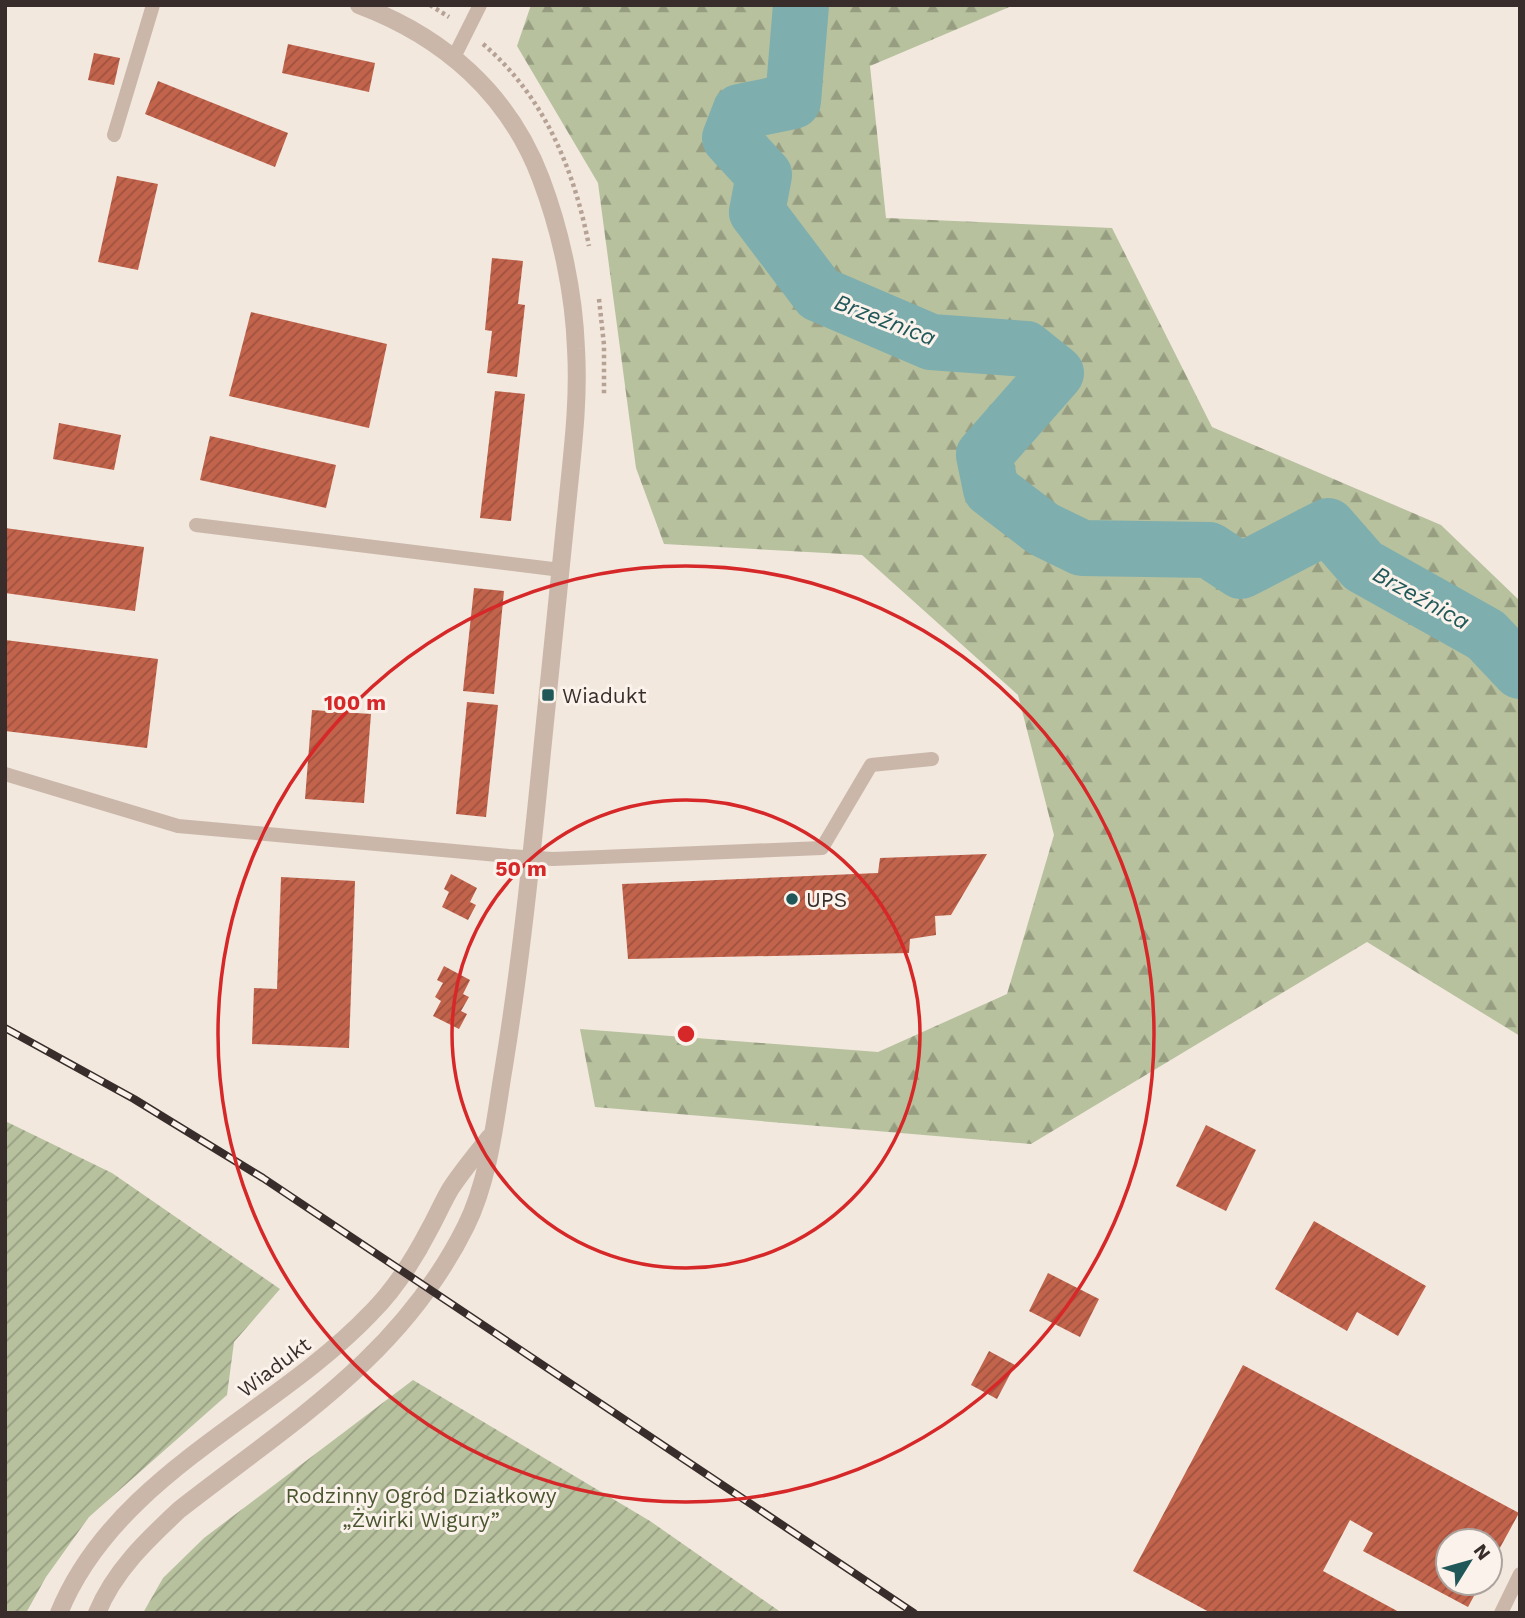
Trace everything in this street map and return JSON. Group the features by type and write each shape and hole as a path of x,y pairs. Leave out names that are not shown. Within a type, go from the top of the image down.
{"street":[{"name":"Wiadukt","path":"97,1613 120,1572 149,1538 179,1510 373,1357 413,1312 446,1263 468,1222 483,1182 519,977 561,570 577,381 573,316 560,243 540,178 515,126 498,100 454,57 421,33 359,5"},
{"name":"Wiadukt","path":"59,1613 75,1578 131,1511 164,1480 337,1347 374,1311 410,1263 450,1189 492,1134"}],"lane":[{"path":"114,135 153,5"},
{"path":"454,57 480,5"},
{"path":"196,525 561,570"},
{"path":"5,774 178,825 553,859 821,848 871,765 932,759"},
{"path":"1501,1613 1520,1574"}],"green space":[{"path":"531,5 1014,5 870,66 886,218 1112,228 1212,427 1441,525 1520,601 1520,1036 1367,942 1031,1144 595,1107 580,1029 878,1052 1007,994 1054,835 1018,695 862,555 664,544 636,468 598,183 517,46"},
{"path":"5,1121 112,1173 280,1289 234,1342 227,1395 89,1517 46,1577 26,1613 5,1613"},
{"name":"Rodzinny Ogród Działkowy „Żwirki Wigury”","path":"413,1380 650,1521 782,1613 143,1613 163,1578 204,1538"}],"building":[{"path":"288,44 375,63 369,92 282,73"},
{"path":"94,53 120,58 114,85 88,80"},
{"path":"158,81 288,133 275,167 145,114"},
{"path":"117,176 158,184 138,270 98,262"},
{"path":"492,258 523,261 518,304 525,305 517,377 487,373 492,331 485,330"},
{"path":"251,312 387,344 369,428 229,396"},
{"path":"495,391 525,394 511,521 480,518"},
{"path":"59,423 121,435 114,470 53,459"},
{"path":"210,436 336,465 326,508 200,480"},
{"path":"5,528 144,547 135,611 5,593"},
{"path":"474,588 504,591 494,694 463,691"},
{"path":"5,640 158,659 147,748 5,731"},
{"path":"467,702 498,705 486,817 456,814"},
{"path":"312,710 371,714 364,803 305,799"},
{"name":"UPS","path":"987,854 951,915 935,916 936,935 910,939 909,953 628,959 622,884 878,873 880,858"},
{"path":"451,874 477,888 470,902 476,905 468,920 442,907 449,892 444,889"},
{"path":"281,877 355,881 349,1048 252,1044 254,988 277,989"},
{"path":"444,966 470,980 463,994 469,997 461,1011 467,1014 459,1029 433,1016 441,1001 435,997 443,983 437,980"},
{"path":"1206,1125 1256,1150 1226,1211 1176,1186"},
{"path":"1314,1221 1426,1286 1398,1336 1357,1312 1347,1331 1275,1289"},
{"path":"1048,1273 1099,1299 1080,1337 1029,1311"},
{"path":"989,1351 1015,1365 997,1399 971,1385"},
{"path":"1243,1365 1519,1513 1504,1540 1504,1527 1434,1527 1434,1589 1363,1551 1373,1533 1350,1520 1323,1571 1401,1613 1211,1613 1133,1571"},
{"path":"1449,1597 1473,1597 1468,1607"}],"waterway":[{"name":"Brzeźnica","path":"801,5 793,101 740,112 730,138 764,175 757,212 819,294 931,342 1026,349 1056,373 984,455 991,489 1043,529 1082,548 1209,550 1241,571 1328,526 1363,566 1486,635 1520,671"}],"railway":[{"path":"5,1028 134,1099 263,1178 914,1613"}],"place":[{"name":"Wiadukt","path":"548,695"},
{"name":"UPS","path":"792,899"}]}
